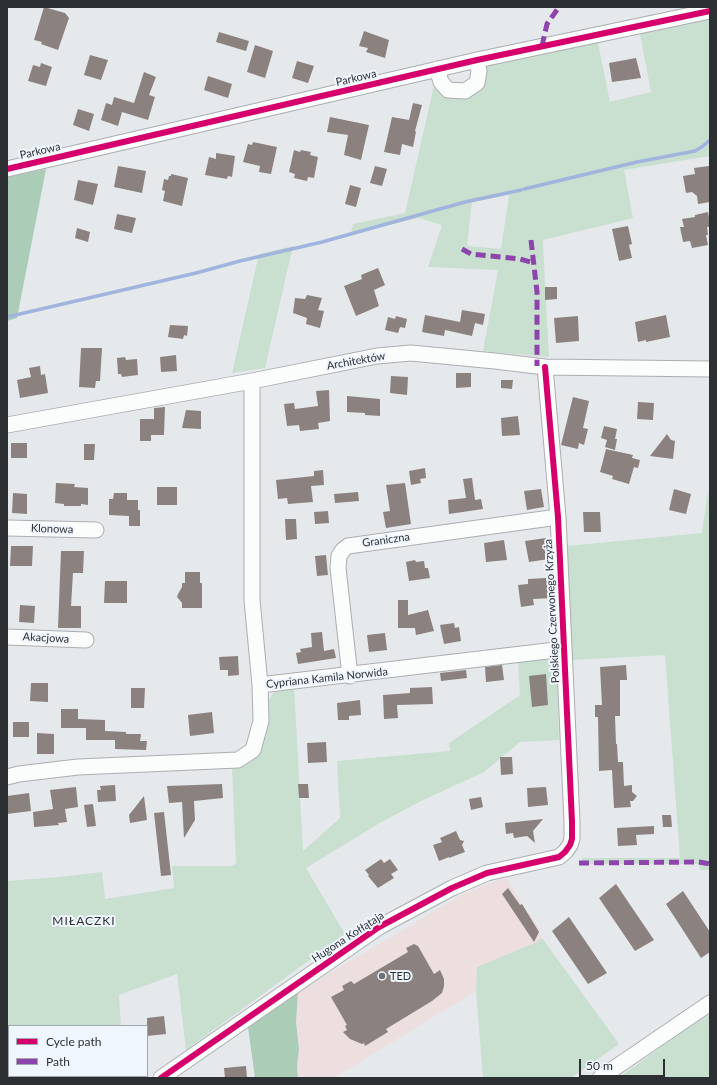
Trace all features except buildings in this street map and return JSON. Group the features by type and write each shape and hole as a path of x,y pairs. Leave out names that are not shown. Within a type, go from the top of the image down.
{"street":[{"name":"Parkowa","path":"7,169 477,60 710,11"},
{"path":"437,69 441,82 448,90 465,92 477,83 479,71 477,60"},
{"name":"Architektów","path":"7,425 252,381 378,356 411,353 545,367 710,369"},
{"name":"Polskiego Czerwonego Krzyża","path":"545,367 558,517 572,822 572,839 565,852"},
{"path":"252,381 252,600 260,685"},
{"name":"Graniczna","path":"350,676 338,568 339,556 348,546 558,517"},
{"name":"Klonowa","path":"7,528 96,530"},
{"name":"Akacjowa","path":"7,636 86,640"},
{"name":"Cypriana Kamila Norwida","path":"7,777 19,774 78,767 238,760 253,750 261,721 260,685 350,676 564,649"},
{"name":"Hugona Kołłątaja","path":"161,1078 379,927 452,888 487,873 559,857 565,852"},
{"path":"600,1078 710,1003"}],"shaded area":[{"path":"506,877 522,904 540,929 539,932 542,938 537,942 477,967 476,991 334,1078 299,1078 297,1067 299,1049 296,1022 298,992 463,894"}],"green space":[{"path":"700,19 710,20 710,156 624,170 633,218 543,240 549,357 483,351 498,270 428,267 442,225 419,218 351,234 353,224 405,213 435,81 469,94 485,64 598,43 610,102 651,92 640,34","holes":["509,195 501,249 467,246 472,202"]},
{"path":"46,169 17,318 7,321 7,177"},
{"path":"293,246 265,368 232,373 259,254"},
{"path":"708,490 710,516 710,870 700,870 699,864 588,864 582,860 582,858 680,858 665,655 572,660 567,546 702,533"},
{"path":"545,658 557,672 559,740 520,742 484,772 421,801 378,824 306,868 345,934 186,1050 177,974 119,995 121,1025 8,1025 7,1076 7,881 102,872 105,899 174,888 172,866 230,866 236,864 232,769 249,763 261,751 268,724 268,701 274,692 294,686 303,851 340,818 337,761 450,751 449,743 520,695 518,661"},
{"path":"542,938 619,1044 571,1078 483,1078 476,991 477,967 537,942"},
{"path":"298,992 296,1022 299,1049 297,1067 298,1078 255,1078 248,1027"},
{"path":"710,1014 710,1078 618,1078 685,1030"}],"waterway":[{"path":"524,189 637,162 695,151 710,140"},
{"path":"7,317 322,242 465,202 521,190"}],"marked path":[{"path":"542,46 547,24 559,7"},
{"path":"531,240 537,292 537,366"},
{"path":"462,249 471,254 520,259 534,263"},
{"path":"579,863 699,862 710,864"}],"cycle path":[{"path":"7,169 477,60 710,11"},
{"path":"161,1078 379,927 452,888 487,873 559,857 570,845 572,839 572,822 558,517 545,367"}],"place":[{"name":"TED","path":"382,976"}],"district":[{"name":"MIŁACZKI","path":"84,921"}]}
